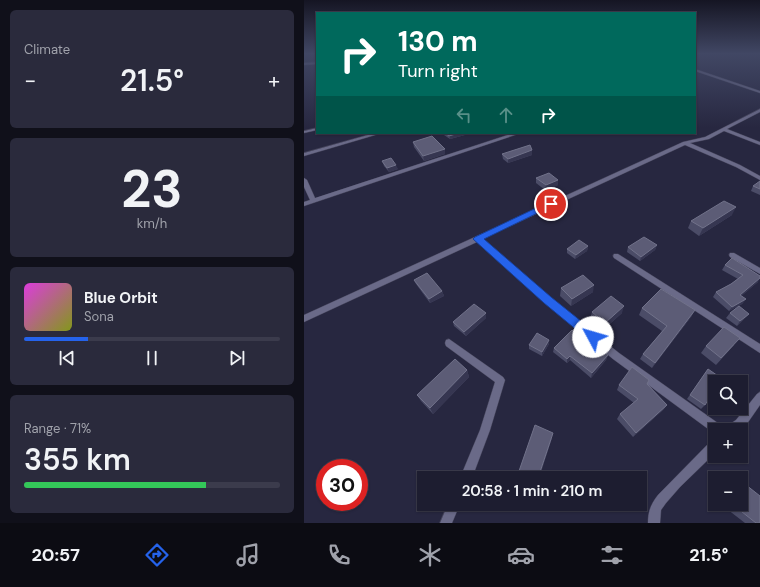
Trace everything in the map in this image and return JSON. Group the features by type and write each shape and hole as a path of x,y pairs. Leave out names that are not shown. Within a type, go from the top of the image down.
{"street":[{"path":"721,78 760,92"},
{"path":"304,319 685,143 707,138 758,112"},
{"path":"304,132 316,129"},
{"path":"723,129 760,144"},
{"path":"304,155 377,134"},
{"path":"304,204 516,134"},
{"path":"685,143 738,166 760,178"},
{"path":"304,180 313,200"},
{"path":"478,239 547,300 616,356 708,423"},
{"path":"732,255 760,271"},
{"path":"616,256 760,350"},
{"path":"449,343 500,380 485,430 469,471"},
{"path":"741,423 760,397"},
{"path":"654,523 655,509 670,491 708,452"},
{"path":"446,523 451,511"}],"building":[{"path":"432,136 445,149 423,156 413,142"},
{"path":"530,145 532,150 508,159 502,154"},
{"path":"391,158 396,165 387,168 382,161"},
{"path":"549,173 558,180 546,185 536,178"},
{"path":"760,181 760,189 753,186"},
{"path":"724,201 736,207 703,228 691,221"},
{"path":"644,237 657,245 641,257 628,247"},
{"path":"579,240 588,246 576,255 567,249"},
{"path":"732,258 760,276 760,278 740,295 746,299 732,307 716,292 731,284 743,275 725,265"},
{"path":"427,273 442,291 429,299 414,280"},
{"path":"583,275 594,285 572,299 561,288"},
{"path":"661,289 695,310 655,363 643,354 667,326 642,308"},
{"path":"611,296 624,306 605,323 592,312"},
{"path":"474,304 486,313 464,332 453,322"},
{"path":"739,306 749,314 740,321 730,313"},
{"path":"724,327 740,338 721,358 706,346"},
{"path":"572,330 589,344 591,343 608,355 592,373 570,356 567,359 554,348"},
{"path":"537,333 549,340 542,352 529,345"},
{"path":"455,359 467,370 430,408 417,395"},
{"path":"632,367 649,380 647,384 667,405 636,433 620,414 638,399 619,385"},
{"path":"708,369 717,375 708,375 708,400 705,405 690,395"},
{"path":"535,425 553,433 540,471 519,471"},
{"path":"748,487 760,496 760,523 756,523 741,511 748,511"}],"route":[{"path":"551,204 478,239 547,300 593,337"}]}
